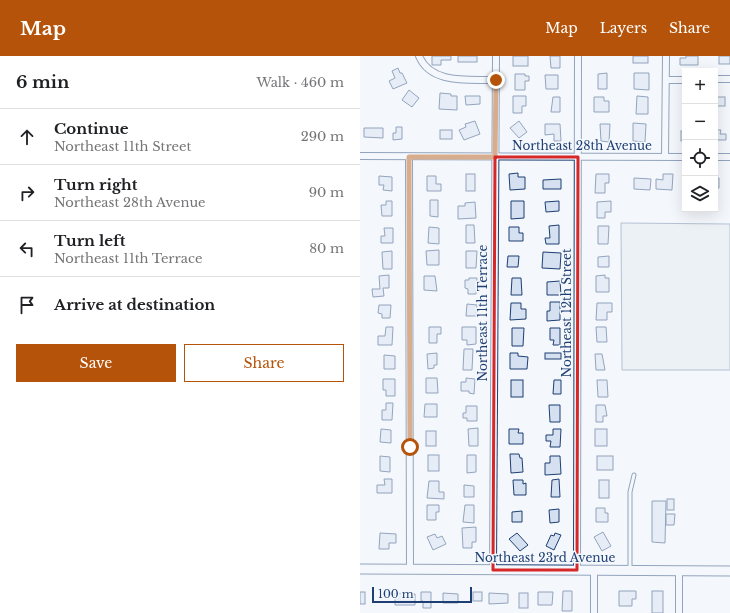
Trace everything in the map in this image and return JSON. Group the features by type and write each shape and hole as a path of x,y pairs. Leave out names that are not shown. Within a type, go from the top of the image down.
{"main road":[{"name":"Northeast 23rd Avenue","path":"360,569 730,571"}],"street":[{"path":"419,56 422,64 432,73 444,77 496,80"},
{"name":"Northeast 11th Terrace","path":"493,570 496,56"},
{"name":"Northeast 12th Street","path":"577,570 578,56"},
{"path":"665,156 666,56"},
{"path":"718,79 730,79"},
{"path":"666,80 682,80"},
{"name":"Northeast 28th Avenue","path":"360,156 578,158 682,157"},
{"path":"409,157 410,569"},
{"path":"718,157 730,157"},
{"path":"594,570 594,613"},
{"path":"679,570 679,613"}],"lane":[{"path":"630,570 630,492 634,475"}],"highlighted area":[{"path":"495,157 578,157 577,570 493,570"}],"shaded area":[{"path":"621,223 730,224 730,370 622,370"}],"building":[{"path":"432,56 451,56 451,60 441,60 441,65 432,65"},
{"path":"458,56 477,56 477,62 458,62"},
{"path":"513,56 528,56 528,66 513,66"},
{"path":"550,56 560,56 560,68 551,68"},
{"path":"633,56 648,56 648,63 633,63"},
{"path":"686,56 698,56 698,65 680,65 680,58 686,58"},
{"path":"719,56 730,56 730,64 719,64"},
{"path":"398,68 407,83 393,89 389,81 395,78 392,71"},
{"path":"607,73 607,89 598,89 598,74"},
{"path":"634,73 649,73 649,90 634,89"},
{"path":"515,74 525,74 525,76 529,76 529,81 525,81 525,90 515,90"},
{"path":"545,75 558,75 558,89 546,89"},
{"path":"409,90 419,98 412,107 402,100"},
{"path":"440,93 457,96 457,110 439,109"},
{"path":"465,96 480,96 480,104 466,105"},
{"path":"513,96 526,96 526,106 522,106 522,113 513,113"},
{"path":"637,96 648,97 648,114 636,114"},
{"path":"553,97 560,97 560,112 551,112"},
{"path":"594,97 604,97 604,101 609,101 609,112 594,112"},
{"path":"718,97 725,97 725,106 718,106"},
{"path":"475,121 480,134 464,140 459,130 466,127 465,124"},
{"path":"519,121 527,132 519,138 510,128"},
{"path":"633,123 646,124 645,142 633,141"},
{"path":"545,124 560,124 561,141 554,141 554,134 545,135"},
{"path":"600,124 610,124 609,142 601,141"},
{"path":"396,127 402,127 402,139 393,140 393,133 396,133"},
{"path":"364,128 383,128 383,138 364,137"},
{"path":"440,130 452,130 452,139 440,139"},
{"path":"718,130 721,130 720,134 726,134 726,140 718,140"},
{"path":"518,173 518,177 525,177 525,189 510,190 509,174"},
{"path":"466,174 475,174 475,191 466,191"},
{"path":"596,174 609,174 609,183 605,183 605,193 595,193"},
{"path":"663,174 673,174 672,190 656,189 656,179 663,180"},
{"path":"379,176 392,177 392,191 383,190 384,185 379,185"},
{"path":"427,176 436,176 436,184 441,184 441,191 427,191"},
{"path":"634,178 651,179 650,190 634,189"},
{"path":"718,178 719,178 718,188"},
{"path":"561,179 561,189 543,189 543,180"},
{"path":"430,200 438,200 438,217 430,216"},
{"path":"386,201 392,201 392,216 382,216 381,205 386,205"},
{"path":"511,201 524,201 524,218 511,219"},
{"path":"559,201 559,211 546,212 545,202"},
{"path":"611,201 611,212 605,212 605,218 597,218 597,202"},
{"path":"475,202 476,218 458,219 458,206 465,206 465,203"},
{"path":"466,225 474,225 475,243 466,243"},
{"path":"559,225 559,244 546,244 545,238 550,238 549,226"},
{"path":"598,226 609,226 608,244 598,244"},
{"path":"429,227 439,228 439,244 428,243"},
{"path":"509,227 519,227 519,233 523,233 523,241 509,241"},
{"path":"384,228 393,228 393,243 381,243 381,236 385,236"},
{"path":"439,250 439,265 427,265 426,251"},
{"path":"392,251 392,269 383,269 382,252"},
{"path":"466,251 477,251 476,268 466,268"},
{"path":"543,252 561,253 560,269 542,268"},
{"path":"508,256 519,256 518,267 507,267"},
{"path":"609,256 609,267 598,267 598,257"},
{"path":"389,275 389,288 383,288 384,296 373,297 372,289 380,289 379,276"},
{"path":"605,275 605,278 609,278 609,292 596,292 596,276"},
{"path":"424,276 435,276 437,291 424,290"},
{"path":"469,278 477,278 476,294 468,294 468,289 465,288 465,280 469,280"},
{"path":"512,278 521,278 522,295 511,295"},
{"path":"560,281 561,295 547,295 547,282"},
{"path":"550,302 560,302 560,320 547,321 547,311 550,311"},
{"path":"511,303 521,303 521,309 526,309 526,319 510,320"},
{"path":"597,303 612,303 612,312 607,312 607,320 596,320"},
{"path":"467,304 477,305 476,316 466,316"},
{"path":"379,305 391,305 390,318 382,318 382,314 378,313"},
{"path":"386,327 393,327 392,345 378,345 378,336 385,336"},
{"path":"429,327 441,327 441,334 437,334 437,343 429,343"},
{"path":"462,327 476,327 476,344 467,345 467,340 462,340"},
{"path":"596,327 606,327 607,342 597,342"},
{"path":"512,328 524,328 523,346 512,346"},
{"path":"550,328 560,328 560,345 553,345 554,340 550,340"},
{"path":"464,349 473,349 472,370 463,370"},
{"path":"437,353 437,365 434,365 434,368 428,369 427,354"},
{"path":"510,353 518,353 518,356 528,357 527,369 510,369"},
{"path":"545,353 561,353 561,359 545,359"},
{"path":"595,354 602,354 605,370 596,370"},
{"path":"384,355 395,356 395,369 384,369"},
{"path":"426,378 437,378 438,393 426,393"},
{"path":"466,378 475,379 474,394 469,393 469,391 461,391 461,382 466,382"},
{"path":"383,379 395,379 395,396 386,396 386,390 383,390"},
{"path":"511,380 523,380 523,397 511,397"},
{"path":"554,380 561,380 561,394 553,394"},
{"path":"597,380 607,380 608,397 598,397"},
{"path":"386,403 393,403 392,420 382,420 382,410 386,410"},
{"path":"425,404 437,404 437,417 424,417"},
{"path":"549,405 560,405 560,422 550,422"},
{"path":"596,405 605,405 607,416 603,416 603,422 596,422"},
{"path":"466,406 477,406 477,421 467,421 467,418 463,418 463,413 466,413"},
{"path":"478,428 478,446 469,446 468,429"},
{"path":"381,429 391,430 391,443 380,442"},
{"path":"509,429 519,429 518,433 523,433 523,444 509,444"},
{"path":"553,429 561,429 560,447 550,447 551,441 546,441 546,435 553,435"},
{"path":"595,429 607,429 607,446 595,446"},
{"path":"426,431 436,431 436,446 426,446"},
{"path":"510,454 519,454 520,458 522,458 523,472 511,473"},
{"path":"428,455 439,455 439,471 428,471"},
{"path":"467,455 476,455 476,472 467,473"},
{"path":"380,456 390,457 390,472 380,471"},
{"path":"550,456 560,456 561,474 545,475 545,463 550,463"},
{"path":"597,456 613,456 613,470 597,470"},
{"path":"384,479 392,479 392,493 377,493 377,485 385,485"},
{"path":"559,479 560,497 551,497 552,480"},
{"path":"513,480 523,480 523,484 526,483 526,495 514,495"},
{"path":"599,480 609,480 609,498 599,498"},
{"path":"429,481 439,481 439,492 444,492 444,499 427,498"},
{"path":"464,485 474,486 474,497 464,497"},
{"path":"667,499 674,499 674,510 667,510"},
{"path":"652,501 666,501 665,543 652,542"},
{"path":"427,505 439,505 439,512 436,512 436,520 427,520"},
{"path":"465,505 474,505 474,523 463,522"},
{"path":"596,508 605,508 605,513 608,513 608,522 596,522"},
{"path":"559,509 559,522 550,523 549,510"},
{"path":"522,511 522,522 512,522 512,512"},
{"path":"666,514 675,514 674,525 666,525"},
{"path":"476,527 476,542 472,542 472,548 463,548 462,528"},
{"path":"603,532 611,546 602,551 594,537"},
{"path":"380,533 396,534 396,543 389,543 389,549 379,549"},
{"path":"517,533 528,545 520,551 509,539"},
{"path":"555,533 561,535 554,550 546,546 551,535 554,536"},
{"path":"435,534 437,538 442,536 446,544 433,550 427,537"},
{"path":"563,591 572,591 572,611 562,611"},
{"path":"619,591 636,591 636,599 632,599 632,606 619,606"},
{"path":"652,591 663,591 663,613 652,613"},
{"path":"360,592 365,592 365,604 360,604"},
{"path":"421,592 431,592 431,608 423,608"},
{"path":"473,592 482,592 482,601 473,601"},
{"path":"538,592 553,592 552,605 538,605"},
{"path":"395,593 415,594 415,605 395,605"},
{"path":"443,593 458,594 458,603 443,603"},
{"path":"489,593 508,594 508,603 489,604"},
{"path":"519,593 528,593 528,608 519,608"}],"route":[{"path":"410,447 409,157 495,157 496,80"}]}
